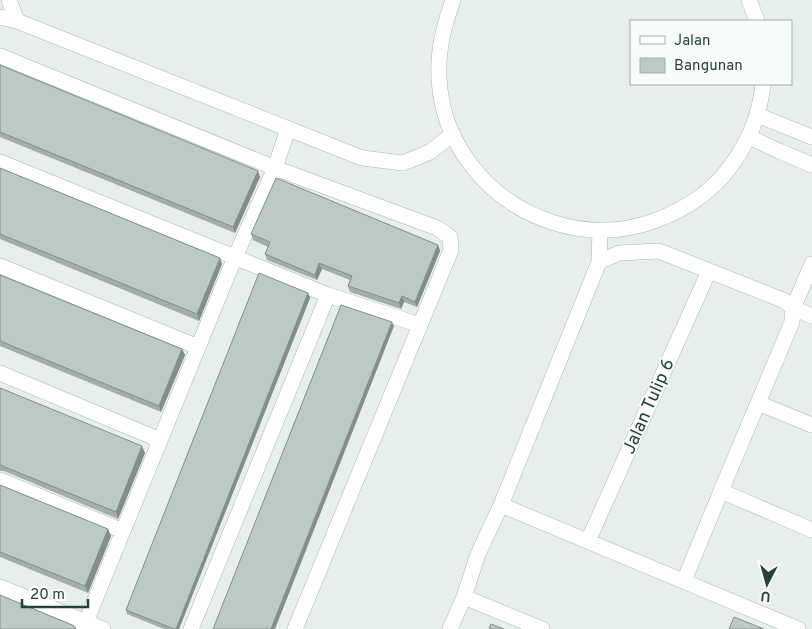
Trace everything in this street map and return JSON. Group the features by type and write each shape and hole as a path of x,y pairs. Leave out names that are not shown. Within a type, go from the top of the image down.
{"street":[{"path":"9,0 16,21"},
{"path":"454,0 445,22 440,44 438,67 444,113 452,134 464,155 494,190 513,204 554,224 600,230 623,229 646,224 668,216 688,205 707,192 738,157 758,115 763,85"},
{"path":"749,0 757,20"},
{"path":"0,17 16,21 362,158 404,163 430,152 452,134"},
{"path":"0,56 275,168 436,228 450,237 451,250 295,629"},
{"path":"758,115 812,137"},
{"path":"84,626 198,347 275,168 288,129"},
{"path":"749,137 812,165"},
{"path":"0,162 328,295 420,325"},
{"path":"450,629 464,597 478,554 502,504 599,262 600,230"},
{"path":"599,262 619,253 659,250 785,302 793,308 812,316"},
{"path":"684,582 792,322 793,308 812,264"},
{"path":"0,266 198,347"},
{"name":"Jalan Tulip 6","path":"588,541 708,271"},
{"path":"191,629 328,295"},
{"path":"0,373 160,440"},
{"path":"758,403 812,425"},
{"path":"0,480 122,531"},
{"path":"721,491 812,530"},
{"path":"502,504 798,629"},
{"path":"0,588 84,626 103,629"},
{"path":"464,597 542,629"}],"building":[{"path":"0,65 258,171 233,227 0,132"},
{"path":"0,168 220,258 197,314 0,234"},
{"path":"276,178 438,245 415,302 402,296 399,303 348,286 352,276 319,263 315,275 265,254 270,242 251,234"},
{"path":"259,273 308,293 176,629 174,629 126,610"},
{"path":"0,275 182,349 159,406 0,341"},
{"path":"341,305 392,322 271,629 213,629"},
{"path":"0,388 142,446 116,512 0,465"},
{"path":"0,485 108,529 85,586 0,552"},
{"path":"0,595 72,625 76,629 0,629"},
{"path":"734,617 764,629 729,629"},
{"path":"491,624 504,629 489,629"}]}
